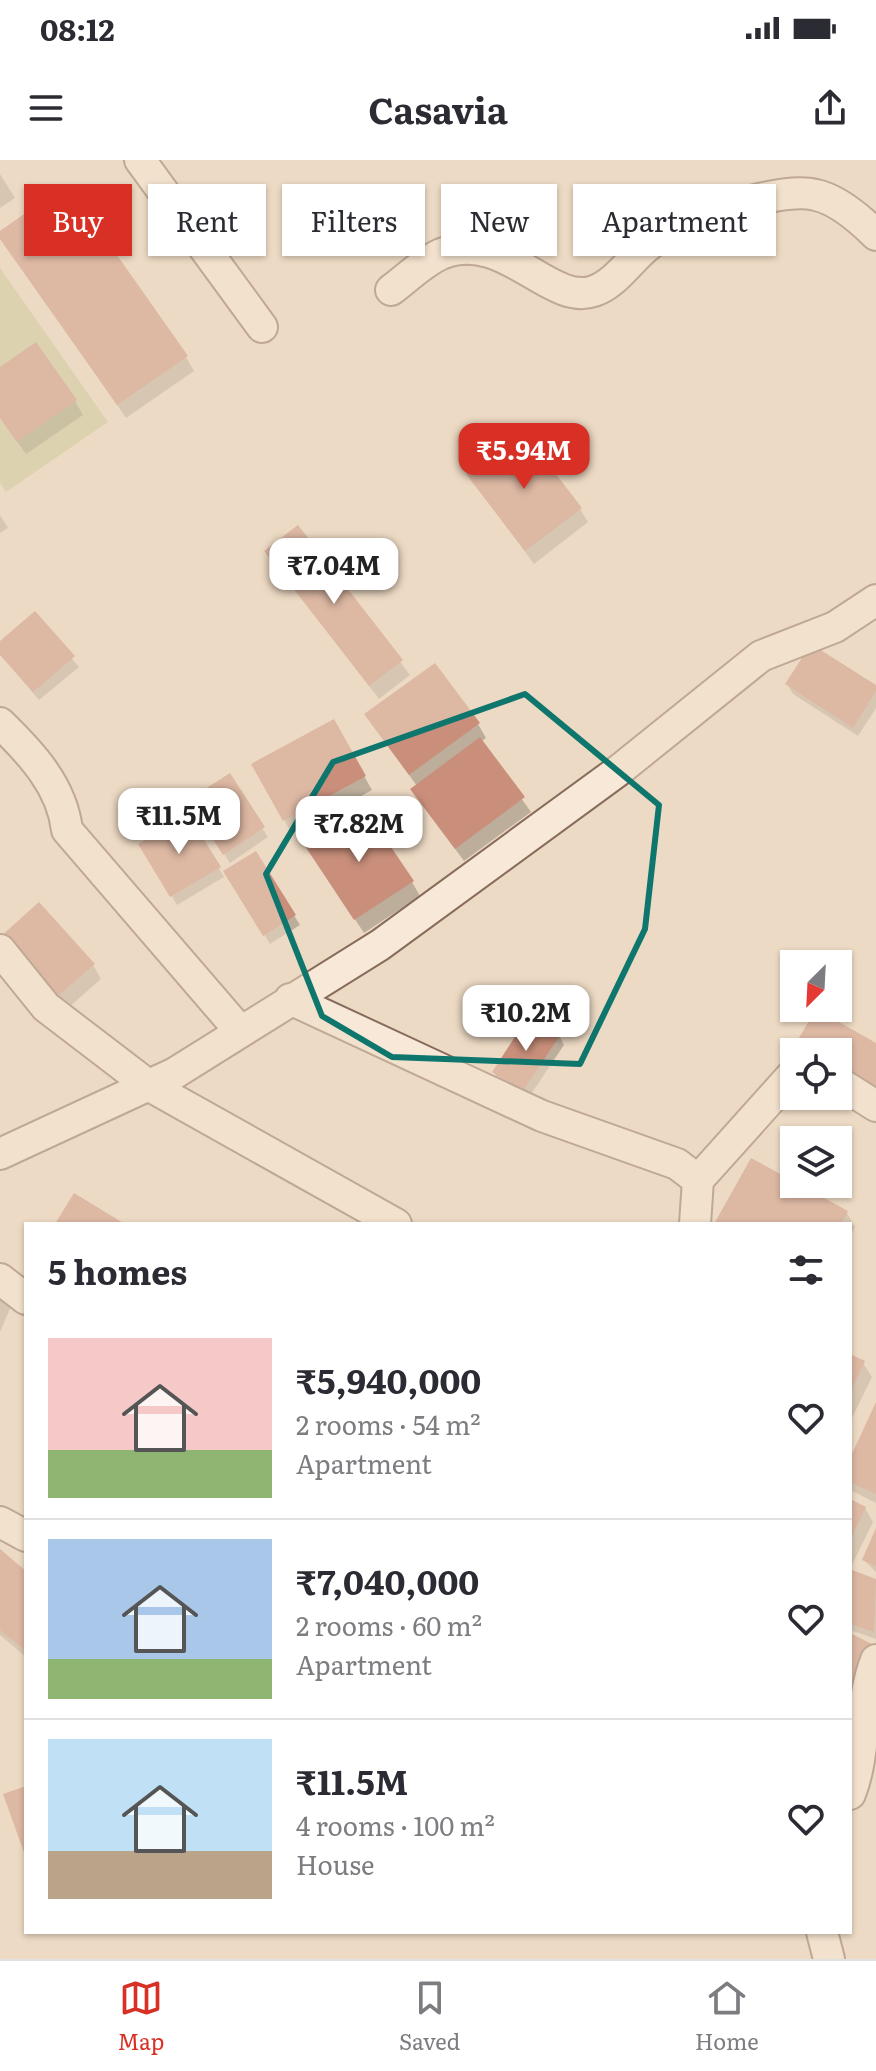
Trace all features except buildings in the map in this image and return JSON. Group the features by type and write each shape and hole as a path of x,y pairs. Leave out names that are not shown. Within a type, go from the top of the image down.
{"street":[{"path":"140,160 262,327"},
{"path":"391,290 439,255 460,249 486,250 513,260 557,287 578,293 593,291 650,244 714,211 792,193 816,194 838,204 876,235"},
{"path":"0,1154 175,1073 380,945 500,859 761,656 835,627 876,600"},
{"path":"0,723 31,754 64,805 67,830 240,1031"},
{"path":"0,950 46,1007 148,1085 392,1222"},
{"path":"290,999 542,1116 677,1164 698,1180"},
{"path":"695,1222 698,1180 780,1089"},
{"path":"852,1091 876,1106"},
{"path":"0,1279 24,1297"},
{"path":"0,1522 24,1535"},
{"path":"852,1786 862,1744 869,1678 876,1660"},
{"path":"823,1934 829,1959"}],"highlighted area":[{"path":"525,694 659,805 645,929 580,1064 392,1057 322,1016 266,874 333,762"}],"shaded area":[{"path":"0,268 108,422 6,492 0,483"}]}
